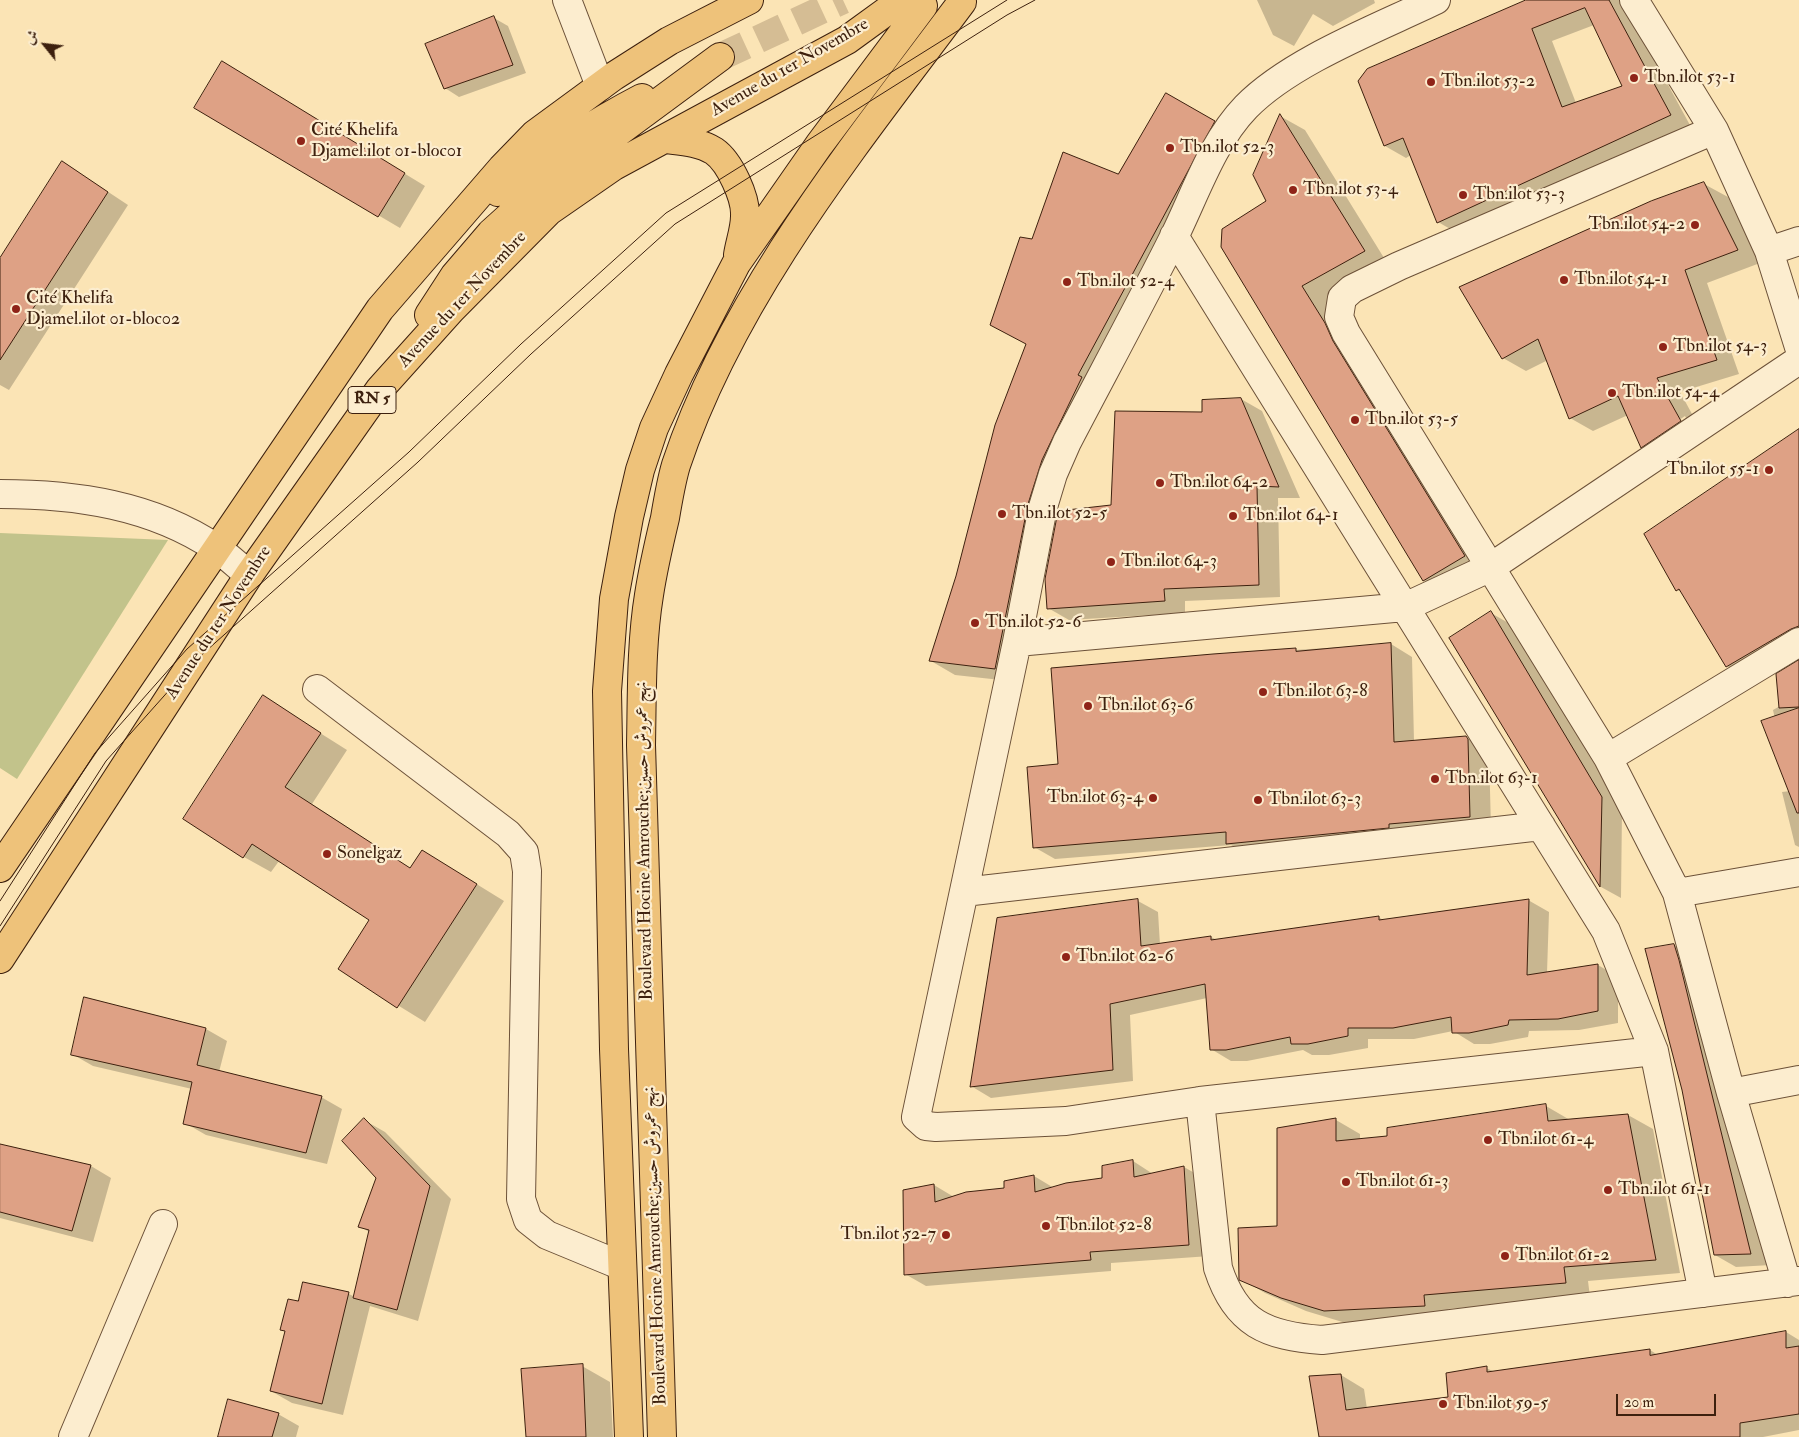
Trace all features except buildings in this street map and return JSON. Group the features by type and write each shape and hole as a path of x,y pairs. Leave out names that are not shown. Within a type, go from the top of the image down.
{"main road":[{"name":"RN 5","path":"0,868 380,308 535,134 600,86 669,41 749,0"},
{"path":"911,2 943,7 964,1"},
{"name":"Boulevard Hocine Amrouche;نهج عمروش حسين","path":"662,1437 640,745 643,664 649,597 665,515 676,466 701,400 742,318 842,161 964,1"},
{"name":"Avenue du 1er Novembre","path":"0,959 249,575 380,389 457,303 549,211 614,166 847,40 911,2"},
{"name":"Boulevard Hocine Amrouche;نهج عمروش حسين","path":"630,1437 614,1049 607,691 614,599 640,470 654,428 679,374 736,264 819,145 911,2"},
{"name":"RN 5","path":"380,389 455,276 491,233 533,195 720,57 598,121 551,151 440,239"},
{"path":"666,139 694,143 715,152 732,172 742,195 746,216 736,264"}],"street":[{"path":"567,0 600,86"},
{"path":"1436,0 1303,65 1248,106 1231,124 1209,162 1174,236 1067,442 1053,474 1043,508 1017,642 964,892 920,1087 916,1117 919,1122 936,1127 1066,1121 1200,1101 1654,1051"},
{"path":"1634,0 1714,130 1769,251 1799,347"},
{"path":"1200,1101 1218,1268 1226,1293 1239,1310 1252,1322 1294,1338 1322,1340 1793,1282 1731,1092 1677,893 1608,758 1346,333 1339,317 1342,298 1352,289 1399,266 1714,130"},
{"path":"1174,236 1606,931 1654,1051 1703,1293"},
{"path":"1769,251 1799,241"},
{"path":"1017,642 1405,607 1491,567 1799,360"},
{"path":"0,494 88,499 169,522 216,548 249,575"},
{"path":"1608,758 1799,642"},
{"path":"317,688 508,834 524,852 527,871 521,1199 528,1220 547,1235 622,1266"},
{"path":"964,892 1541,826"},
{"path":"1677,893 1799,872"},
{"path":"1731,1092 1799,1080"},
{"path":"73,1437 163,1224"}],"green space":[{"path":"0,533 168,540 17,779 0,768"}],"tunnel":[{"path":"720,57 843,0"}],"tram line":[{"path":"0,901 95,753 187,649 409,452 521,344 666,213 1007,0"},
{"path":"0,926 106,761 197,659 418,462 531,354 675,224 1007,15 1035,0"}],"place":[{"name":"Tbn.ilot 53-1","path":"1634,78"},
{"name":"Tbn.ilot 53-2","path":"1431,82"},
{"name":"Cité Khelifa Djamel.ilot 01-bloc01","path":"301,141"},
{"name":"Tbn.ilot 52-3","path":"1170,148"},
{"name":"Tbn.ilot 53-4","path":"1293,190"},
{"name":"Tbn.ilot 53-3","path":"1463,195"},
{"name":"Tbn.ilot 54-2","path":"1695,225"},
{"name":"Tbn.ilot 54-1","path":"1564,280"},
{"name":"Tbn.ilot 52-4","path":"1067,282"},
{"name":"Cité Khelifa Djamel.ilot 01-bloc02","path":"16,309"},
{"name":"Tbn.ilot 54-3","path":"1663,347"},
{"name":"Tbn.ilot 54-4","path":"1612,393"},
{"name":"Tbn.ilot 53-5","path":"1355,420"},
{"name":"Tbn.ilot 55-1","path":"1769,470"},
{"name":"Tbn.ilot 64-2","path":"1160,483"},
{"name":"Tbn.ilot 52-5","path":"1002,514"},
{"name":"Tbn.ilot 64-1","path":"1233,516"},
{"name":"Tbn.ilot 64-3","path":"1111,562"},
{"name":"Tbn.ilot 52-6","path":"975,623"},
{"name":"Tbn.ilot 63-8","path":"1263,692"},
{"name":"Tbn.ilot 63-6","path":"1088,706"},
{"name":"Tbn.ilot 63-1","path":"1435,779"},
{"name":"Tbn.ilot 63-4","path":"1153,798"},
{"name":"Tbn.ilot 63-3","path":"1258,800"},
{"name":"Sonelgaz","path":"327,854"},
{"name":"Tbn.ilot 62-6","path":"1066,957"},
{"name":"Tbn.ilot 61-4","path":"1488,1140"},
{"name":"Tbn.ilot 61-3","path":"1346,1182"},
{"name":"Tbn.ilot 61-1","path":"1608,1190"},
{"name":"Tbn.ilot 52-8","path":"1046,1226"},
{"name":"Tbn.ilot 52-7","path":"946,1235"},
{"name":"Tbn.ilot 61-2","path":"1505,1256"},
{"name":"Tbn.ilot 59-5","path":"1443,1404"}]}
